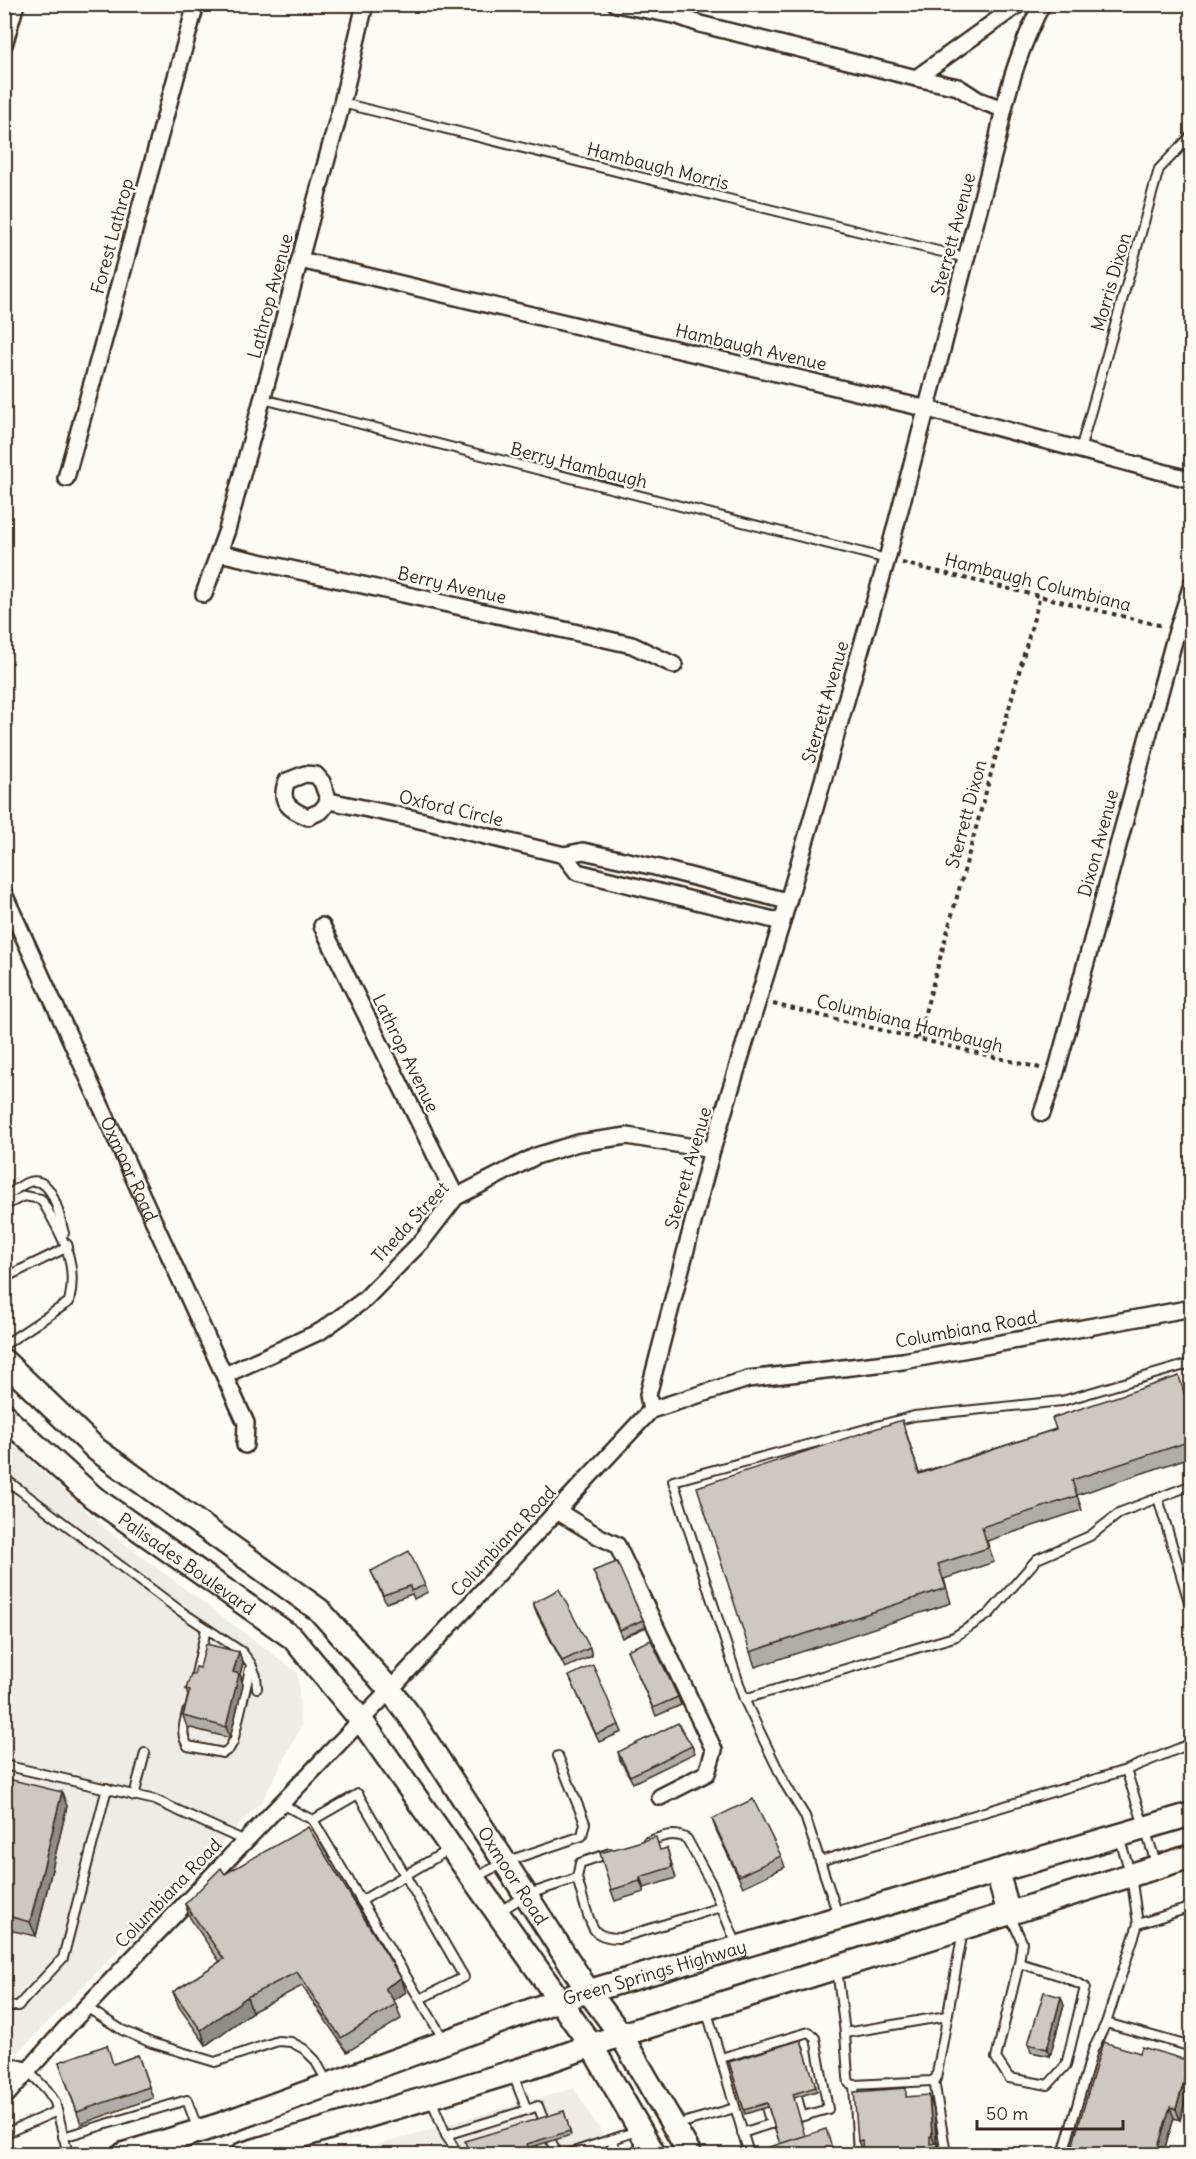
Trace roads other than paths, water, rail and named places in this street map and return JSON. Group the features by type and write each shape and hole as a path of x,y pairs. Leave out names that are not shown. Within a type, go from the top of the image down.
{"main road":[{"name":"Oxmoor Road","path":"4,1361 97,1450 319,1610 390,1690 410,1716 588,1992 621,2035 690,2154"},
{"name":"Palisades Boulevard","path":"4,1414 93,1497 293,1638 361,1720"},
{"name":"Oxmoor Road","path":"361,1720 591,2044 654,2154"},
{"name":"Green Springs Highway","path":"124,2154 198,2131 559,2000 1191,1814"},
{"path":"243,2154 281,2146 513,2072 591,2044 1191,1856"},
{"path":"997,1871 1009,1914"}],"street":[{"path":"4,45 16,4"},
{"name":"Forest Lathrop","path":"66,478 196,4"},
{"name":"Lathrop Avenue","path":"204,594 227,530 263,399 342,103 365,4"},
{"path":"616,4 680,10 700,24 958,87 978,100 1003,110"},
{"path":"916,78 1019,4"},
{"name":"Sterrett Avenue","path":"651,1410 648,1395 712,1150 782,922 887,559 928,409 1003,110 1032,23 1042,4"},
{"name":"Hambaugh Avenue","path":"300,260 928,409 1191,480"},
{"name":"Berry Avenue","path":"219,553 632,645 674,665"},
{"name":"Dixon Avenue","path":"1042,1113 1056,1072 1191,584"},
{"name":"Oxford Circle","path":"329,801 564,855 583,851 787,901"},
{"name":"Oxford Circle","path":"564,855 577,872 782,922"},
{"path":"649,889 655,867"},
{"name":"Oxmoor Road","path":"4,894 246,1423 245,1445"},
{"name":"Lathrop Avenue","path":"322,926 456,1197"},
{"name":"Theda Street","path":"225,1375 321,1331 364,1300 422,1241 456,1197 536,1156 578,1143 627,1136 712,1150"},
{"name":"Columbiana Road","path":"4,2098 86,2007 390,1690 651,1410 748,1379 903,1360 1191,1308"},
{"path":"557,1511 617,1545 714,1750 707,1773 660,1797"},
{"path":"4,2064 28,2071"}],"lane":[{"name":"Hambaugh Morris","path":"342,103 966,258"},
{"name":"Morris Dixon","path":"1080,450 1159,169 1191,135"},
{"name":"Berry Hambaugh","path":"263,399 887,559"},
{"path":"4,1198 30,1181 42,1183 52,1192 68,1247 73,1285 69,1302 4,1345"},
{"path":"4,1206 24,1196 40,1199 68,1247"},
{"path":"4,1278 68,1247"},
{"path":"839,1918 805,1816 785,1784 744,1699 673,1481 914,1416 1062,1401 1191,1363"},
{"path":"4,1478 206,1629 242,1652 251,1664 256,1676 257,1688"},
{"path":"744,1699 954,1636 989,1614 1037,1559 1090,1536 1121,1512 1191,1485"},
{"path":"1158,1498 1191,1611"},
{"path":"193,1686 206,1629"},
{"path":"188,1708 182,1731 188,1746 223,1753 229,1749 233,1742 251,1664"},
{"path":"820,1861 1126,1770 1191,1743"},
{"path":"134,1796 145,1753"},
{"path":"473,1878 505,1862 582,1836 585,1823 558,1756"},
{"path":"4,1765 155,1800 245,1841"},
{"path":"1126,1770 1157,1867"},
{"path":"4,2006 18,2006 63,1958 107,1788"},
{"path":"313,1820 358,1794 464,1977 420,1999"},
{"path":"281,1804 313,1820 445,2042"},
{"path":"636,1845 670,1834 680,1835 687,1839 722,1906 738,1948"},
{"path":"1063,2154 1094,2050 1107,2023 1138,1923 1131,1875 1119,1835"},
{"path":"361,1901 451,1848"},
{"path":"614,1852 580,1863 577,1878 594,1930 611,1938 620,1938 722,1906"},
{"path":"497,1913 526,1895 577,1878"},
{"path":"1138,1923 1191,1907"},
{"path":"1009,1914 1022,1942 996,2058 1009,2078 1048,2085 1066,2065 1085,1987 1062,1976 1019,1963"},
{"path":"946,2154 934,2080 938,2069 963,1928"},
{"path":"837,1968 849,2083 854,2085 934,2080"},
{"path":"86,2007 122,2030 152,2043 215,2062 278,2041 291,2042 304,2049 315,2060 328,2084"},
{"path":"706,2008 749,2154"},
{"path":"845,2033 947,2016"},
{"path":"1107,2023 1191,2047"},
{"path":"721,2058 809,2032 815,2038 828,2109 801,2116 797,2097"},
{"path":"779,2041 782,2050"},
{"path":"749,2050 752,2060"},
{"path":"28,2071 47,2090 55,2102 68,2154"},
{"path":"513,2072 523,2114"},
{"path":"854,2085 858,2154"},
{"path":"430,2097 446,2135 458,2154"},
{"path":"63,2137 187,2100 198,2131"},
{"path":"446,2135 479,2129 523,2114 538,2106 544,2121"},
{"path":"674,2126 735,2108"},
{"path":"742,2133 772,2124 766,2108"},
{"path":"4,2134 57,2111"},
{"path":"567,2154 640,2130"},
{"path":"611,2140 618,2154"},
{"path":"551,2141 556,2154"}]}
